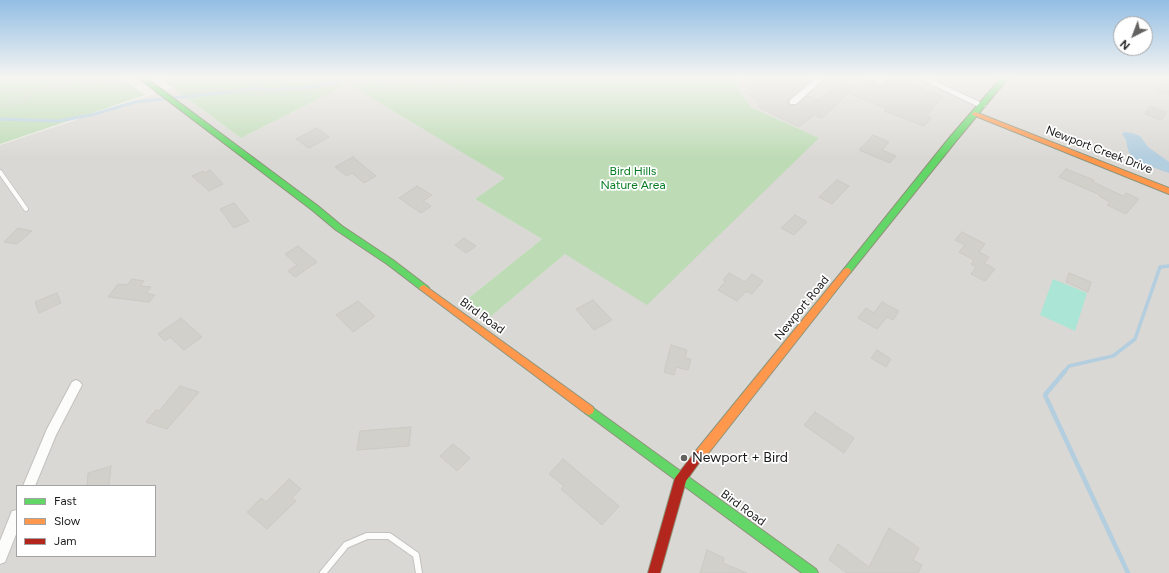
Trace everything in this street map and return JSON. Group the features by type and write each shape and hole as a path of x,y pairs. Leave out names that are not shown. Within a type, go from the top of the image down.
{"street":[{"name":"Bird Road","path":"175,104 315,208 339,228 390,262 681,478 812,573"},
{"name":"Newport Road","path":"654,573 681,478 982,105"},
{"name":"Newport Creek Drive","path":"975,114 1169,191"},
{"path":"29,485 51,434 76,385"},
{"path":"0,557 16,518"}],"lane":[{"path":"0,172 26,209"},
{"path":"324,573 329,564 346,545 367,536 390,536 416,554 419,573"}],"path":[{"path":"0,107 11,104"}],"shaded area":[{"path":"125,104 194,104 241,138 309,104 381,104 506,178 475,199 542,239 465,301 489,318 565,254 819,138 751,107 749,104 1169,104 1169,573 0,573 0,145"}],"green space":[{"path":"0,104 119,104 0,144"},
{"name":"Bird Hills Nature Area","path":"194,104 309,104 241,138"},
{"name":"Bird Hills Nature Area","path":"381,104 749,104 751,107 819,138 647,305 565,254 489,318 465,301 542,239 475,199 505,178"},
{"path":"1053,279 1087,293 1075,331 1040,315"}],"water":[{"path":"1124,132 1140,136 1148,147 1169,162 1169,173 1146,165 1132,158 1128,150 1126,140 1122,134"}],"building":[{"path":"760,104 788,104 790,106 799,104 837,104 822,118 814,115 799,127 758,107"},
{"path":"875,104 937,104 926,116 931,118 924,126 884,111 887,109"},
{"path":"1150,106 1167,112 1161,120 1145,114"},
{"path":"317,128 329,137 309,148 296,139"},
{"path":"873,135 889,142 882,150 896,156 890,163 859,150"},
{"path":"353,157 376,176 364,183 352,173 347,176 335,167"},
{"path":"1066,169 1094,180 1093,182 1123,196 1126,193 1139,199 1126,214 1107,205 1110,202 1099,196 1100,195 1059,177"},
{"path":"210,170 223,184 209,191 192,176 203,171 205,173"},
{"path":"837,180 849,186 832,204 819,197"},
{"path":"417,186 432,195 423,201 431,206 421,213 399,198"},
{"path":"234,203 249,221 234,228 220,209"},
{"path":"795,215 807,222 794,235 781,228"},
{"path":"18,228 32,231 17,244 4,242"},
{"path":"962,232 985,244 979,252 989,257 984,263 995,269 985,281 971,274 976,267 971,264 974,260 959,252 965,245 955,240"},
{"path":"464,238 476,246 466,253 455,245"},
{"path":"298,246 317,262 295,277 288,271 297,265 285,254"},
{"path":"729,273 745,282 752,274 763,281 752,294 746,291 737,301 718,290 726,281 723,280"},
{"path":"1069,273 1091,282 1088,292 1066,282"},
{"path":"132,279 144,281 140,286 151,287 146,293 155,295 149,302 108,297 118,284 127,285"},
{"path":"57,293 61,303 39,313 35,302"},
{"path":"593,300 612,320 594,330 576,309"},
{"path":"358,301 375,316 353,332 336,315"},
{"path":"882,302 899,311 893,320 887,317 877,329 858,318 866,308 874,313"},
{"path":"181,318 202,337 184,350 170,337 165,341 158,334"},
{"path":"671,345 687,350 685,358 691,359 688,370 676,367 674,375 664,372"},
{"path":"877,350 891,359 886,367 871,358"},
{"path":"180,386 199,392 167,429 146,422 156,410 159,411"},
{"path":"815,412 854,438 844,453 804,425"},
{"path":"411,427 409,446 357,450 360,431"},
{"path":"453,444 470,458 457,471 440,456"},
{"path":"563,459 619,506 602,525 561,489 564,486 549,474"},
{"path":"111,466 109,485 87,485 88,473"},
{"path":"289,479 301,489 292,498 296,501 267,529 247,512 261,498 266,502"},
{"path":"889,528 919,548 913,560 922,565 918,573 847,573 829,560 838,544 869,567"},
{"path":"707,550 724,558 723,563 747,573 700,573"}],"waterway":[{"path":"0,119 58,121 91,115 129,104"},
{"path":"1064,372 1069,366 1113,356 1135,339 1160,267 1169,266"},
{"path":"1065,371 1045,395 1128,573"}],"traffic: fast":[{"path":"176,104 315,208 339,228 390,262 424,288"},
{"path":"847,271 983,104"},
{"path":"589,410 812,573"}],"traffic: slow":[{"path":"975,114 1169,191"},
{"path":"699,456 847,271"},
{"path":"424,288 589,410"}],"traffic: jam":[{"path":"654,573 681,478 699,456"}],"place":[{"name":"Newport + Bird","path":"684,458"}]}
